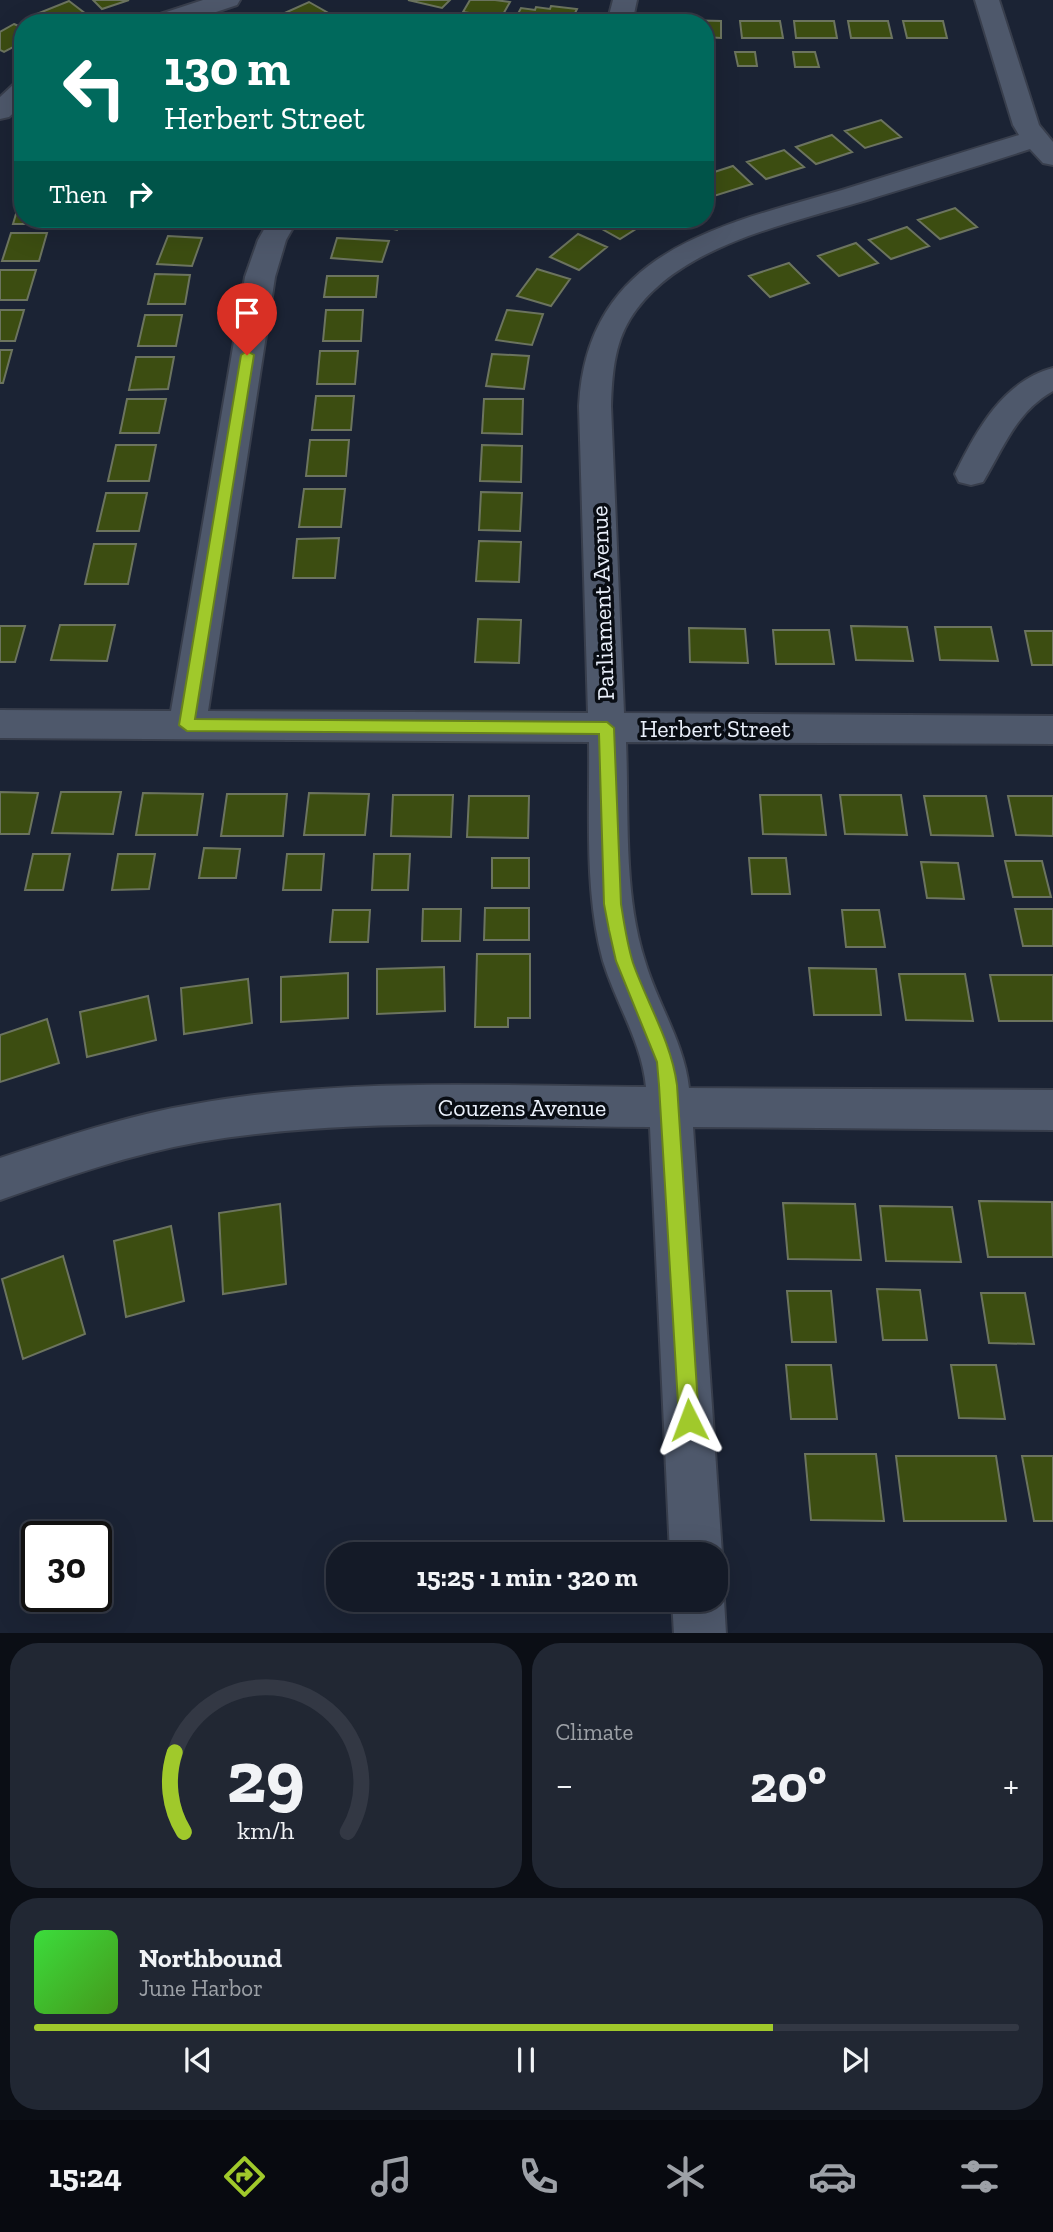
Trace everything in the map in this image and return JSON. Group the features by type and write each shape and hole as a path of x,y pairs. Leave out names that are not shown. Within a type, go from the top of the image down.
{"street":[{"path":"185,14 228,0"},
{"path":"987,0 1026,125 1044,148"},
{"path":"0,111 14,98"},
{"name":"Parliament Avenue","path":"695,1542 671,1107 665,1062 624,961 615,917 596,397 600,353 608,328 636,291 674,262 727,236 1044,148"},
{"path":"187,725 260,278 272,240 279,228"},
{"path":"971,474 1002,415 1028,392 1053,378"},
{"name":"Herbert Street","path":"0,724 1053,730"},
{"name":"Couzens Avenue","path":"0,1179 90,1147 176,1127 265,1113 356,1105 1053,1110"},
{"path":"699,1612 700,1633"}],"building":[{"path":"93,0 129,0 102,9"},
{"path":"408,0 450,0 442,8"},
{"path":"470,0 510,2 503,14 463,12"},
{"path":"69,1 86,14 36,14"},
{"path":"309,2 330,14 282,14"},
{"path":"551,6 577,9 574,14 518,14 521,8 550,9"},
{"path":"714,21 721,21 721,38 714,38"},
{"path":"740,21 780,21 783,38 742,38"},
{"path":"794,21 834,21 837,38 796,38"},
{"path":"848,21 888,21 892,38 851,38"},
{"path":"903,21 943,21 947,38 907,38"},
{"path":"14,24 14,47 4,52 0,50 0,32"},
{"path":"735,52 755,52 757,66 738,66"},
{"path":"793,52 815,52 819,67 795,67"},
{"path":"881,120 901,137 865,148 845,131"},
{"path":"832,135 852,152 816,164 796,147"},
{"path":"784,150 804,167 766,179 747,162"},
{"path":"733,166 752,184 714,196 714,172"},
{"path":"955,208 977,227 940,239 918,220"},
{"path":"907,227 929,246 891,259 869,240"},
{"path":"600,228 637,228 620,239"},
{"path":"11,233 47,233 39,261 2,261"},
{"path":"578,234 607,247 579,270 550,257"},
{"path":"168,236 202,238 192,266 157,264"},
{"path":"337,238 389,241 382,262 331,258"},
{"path":"856,243 878,263 839,276 818,256"},
{"path":"789,263 809,283 770,297 749,276"},
{"path":"537,269 570,279 551,306 517,296"},
{"path":"0,270 36,270 27,300 0,300"},
{"path":"155,274 190,275 185,304 148,304"},
{"path":"327,276 378,276 376,297 324,297"},
{"path":"0,310 24,310 15,341 0,341"},
{"path":"326,310 363,310 361,341 323,341"},
{"path":"507,310 543,314 532,345 496,340"},
{"path":"145,315 182,315 176,346 138,346"},
{"path":"0,350 12,350 3,383 0,383"},
{"path":"320,351 358,351 355,384 317,384"},
{"path":"492,354 529,356 524,389 486,386"},
{"path":"136,357 174,357 168,389 129,390"},
{"path":"316,396 354,396 351,430 312,430"},
{"path":"127,399 166,399 159,433 120,433"},
{"path":"484,399 523,399 522,434 482,433"},
{"path":"310,440 349,440 346,476 306,476"},
{"path":"116,445 156,445 149,481 108,481"},
{"path":"482,445 522,446 521,482 480,481"},
{"path":"304,489 345,489 341,527 299,527"},
{"path":"481,492 522,493 520,531 479,530"},
{"path":"106,493 147,493 139,531 97,531"},
{"path":"339,538 335,578 293,578 297,539"},
{"path":"479,541 521,542 519,582 476,581"},
{"path":"94,544 136,544 128,584 85,584"},
{"path":"478,619 521,620 519,663 475,662"},
{"path":"60,625 115,625 107,661 51,660"},
{"path":"0,626 25,626 15,662 0,662"},
{"path":"851,626 907,627 913,661 856,660"},
{"path":"935,627 991,627 998,661 940,660"},
{"path":"689,628 745,629 748,663 690,662"},
{"path":"773,630 829,630 834,664 776,664"},
{"path":"1025,631 1053,631 1053,665 1032,665"},
{"path":"0,792 38,793 29,834 0,834"},
{"path":"61,792 121,792 113,834 52,833"},
{"path":"143,793 203,794 197,835 136,835"},
{"path":"309,793 369,794 365,835 304,835"},
{"path":"227,794 287,794 283,836 221,836"},
{"path":"393,795 453,795 451,837 391,836"},
{"path":"760,795 821,795 826,835 763,834"},
{"path":"840,795 901,795 907,835 845,834"},
{"path":"469,796 529,796 528,838 467,837"},
{"path":"924,796 986,796 993,836 931,835"},
{"path":"1008,796 1053,796 1053,836 1016,835"},
{"path":"204,848 240,849 236,878 199,878"},
{"path":"33,854 70,854 63,890 25,890"},
{"path":"118,854 155,854 149,889 112,890"},
{"path":"287,854 324,854 321,890 283,890"},
{"path":"374,854 410,854 408,890 372,890"},
{"path":"492,858 529,858 529,888 492,888"},
{"path":"749,858 786,858 790,894 752,894"},
{"path":"1005,861 1042,861 1051,897 1013,897"},
{"path":"921,862 958,863 964,899 927,898"},
{"path":"485,908 529,908 529,940 484,940"},
{"path":"423,909 461,909 460,941 422,941"},
{"path":"1015,909 1053,909 1053,946 1023,946"},
{"path":"333,910 370,910 368,942 330,942"},
{"path":"842,910 879,910 885,947 846,947"},
{"path":"477,954 530,954 530,1018 508,1018 508,1027 475,1027"},
{"path":"444,967 445,1011 377,1014 377,969"},
{"path":"809,968 876,969 881,1015 814,1015"},
{"path":"348,973 348,1018 281,1022 281,977"},
{"path":"899,974 965,974 973,1021 906,1020"},
{"path":"990,975 1053,975 1053,1021 999,1021"},
{"path":"248,979 252,1023 184,1034 181,988"},
{"path":"148,996 156,1040 87,1057 80,1012"},
{"path":"47,1019 59,1063 0,1082 0,1035"},
{"path":"979,1201 1052,1202 1053,1257 988,1257"},
{"path":"783,1203 855,1204 861,1260 788,1259"},
{"path":"280,1204 286,1284 223,1294 219,1213"},
{"path":"880,1206 952,1207 961,1262 886,1261"},
{"path":"171,1226 184,1301 126,1317 114,1241"},
{"path":"63,1256 85,1334 23,1359 2,1279"},
{"path":"877,1289 920,1290 927,1340 883,1340"},
{"path":"787,1291 831,1291 836,1342 792,1342"},
{"path":"981,1293 1025,1293 1034,1344 989,1343"},
{"path":"786,1365 831,1365 837,1419 791,1419"},
{"path":"951,1365 996,1365 1005,1419 959,1418"},
{"path":"805,1454 876,1454 884,1521 811,1520"},
{"path":"896,1456 996,1456 1006,1521 904,1521"},
{"path":"1022,1456 1053,1456 1053,1521 1034,1521"}],"route":[{"path":"247,355 187,725 607,728 613,904 617,930 624,961 665,1062 671,1107 689,1420"}]}
